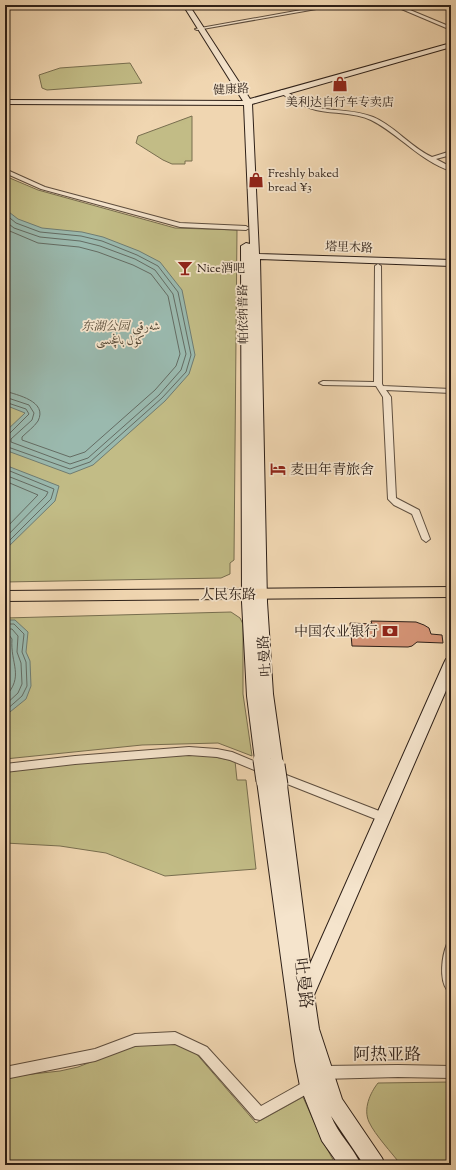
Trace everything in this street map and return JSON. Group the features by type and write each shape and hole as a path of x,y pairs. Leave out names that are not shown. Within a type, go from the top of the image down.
{"main road":[{"name":"帕依纳普路","path":"180,5 199,28"},
{"name":"帕依纳普路","path":"186,5 246,103 251,259 255,598"},
{"name":"健康路","path":"284,93 451,45"},
{"name":"健康路","path":"5,103 246,103 451,49"},
{"name":"帕依纳普路","path":"246,103 246,228 251,259"},
{"name":"塔里木路","path":"251,259 451,263"},
{"name":"塔里木路","path":"251,259 378,266 451,268"},
{"name":"人民东路","path":"5,604 451,592"},
{"name":"人民东路","path":"5,596 255,598 451,602"},
{"name":"吐曼路","path":"255,598 254,696 262,760 272,783 306,995 310,1029 322,1072 334,1104 376,1165"},
{"name":"吐曼路","path":"255,598 276,765 272,783 304,1061 309,1086 329,1134 351,1165"},
{"path":"306,995 451,663"}],"street":[{"path":"199,28 337,5"},
{"path":"394,5 451,29"},
{"path":"284,93 304,105 317,109 371,118 382,124 431,159 451,169"},
{"path":"431,159 451,153"},
{"path":"5,171 43,188 180,225 246,228"},
{"path":"378,266 380,386 387,397 392,499 416,512 426,539"},
{"path":"323,383 451,391"},
{"path":"5,768 75,760 189,751 217,753 232,756 383,817"},
{"path":"451,948 448,961 449,983 451,986"},
{"path":"5,1073 95,1055 135,1040 175,1038 203,1051 260,1114 309,1086 322,1072"},
{"name":"阿热亚路","path":"322,1072 451,1072"}],"green space":[{"path":"130,63 142,83 47,90 42,88 39,75 60,68"},
{"path":"192,116 192,161 185,161 185,164 172,164 136,143 138,136"},
{"name":"东湖公园 شەرقىي كۆل باغچىسى","path":"5,176 38,190 175,228 237,230 234,560 230,563 230,574 221,578 5,582"},
{"path":"231,612 240,618 243,624 243,694 252,756 218,743 142,745 5,759 5,618"},
{"path":"191,755 210,756 235,761 237,780 246,780 256,869 165,876 106,853 60,846 5,843 5,772 104,760"},
{"path":"164,1042 182,1044 194,1051 256,1123 303,1097 322,1140 336,1165 5,1165 5,1077 60,1071 78,1067 129,1047"},
{"path":"451,1082 451,1165 401,1165 379,1138 367,1117 368,1101 372,1091 378,1083"}],"water":[{"path":"5,209 18,219 42,228 82,232 103,237 139,251 160,262 182,290 195,355 189,374 165,401 93,465 70,474 5,450 5,432 25,413 5,405"},
{"path":"5,465 59,486 55,501 5,550"},
{"path":"5,620 15,620 28,632 26,652 30,661 31,686 26,699 5,716"}],"building":[{"name":"中国农业银行","path":"371,621 416,622 429,628 431,634 442,635 443,643 417,642 408,647 352,646 350,623 372,624"}],"place":[{"name":"美利达自行车专卖店","path":"340,84"},
{"name":"Freshly baked bread ¥3","path":"256,180"},
{"name":"Nice酒吧","path":"185,268"},
{"name":"麦田年青旅舍","path":"278,469"},
{"name":"中国农业银行","path":"390,631"}]}
